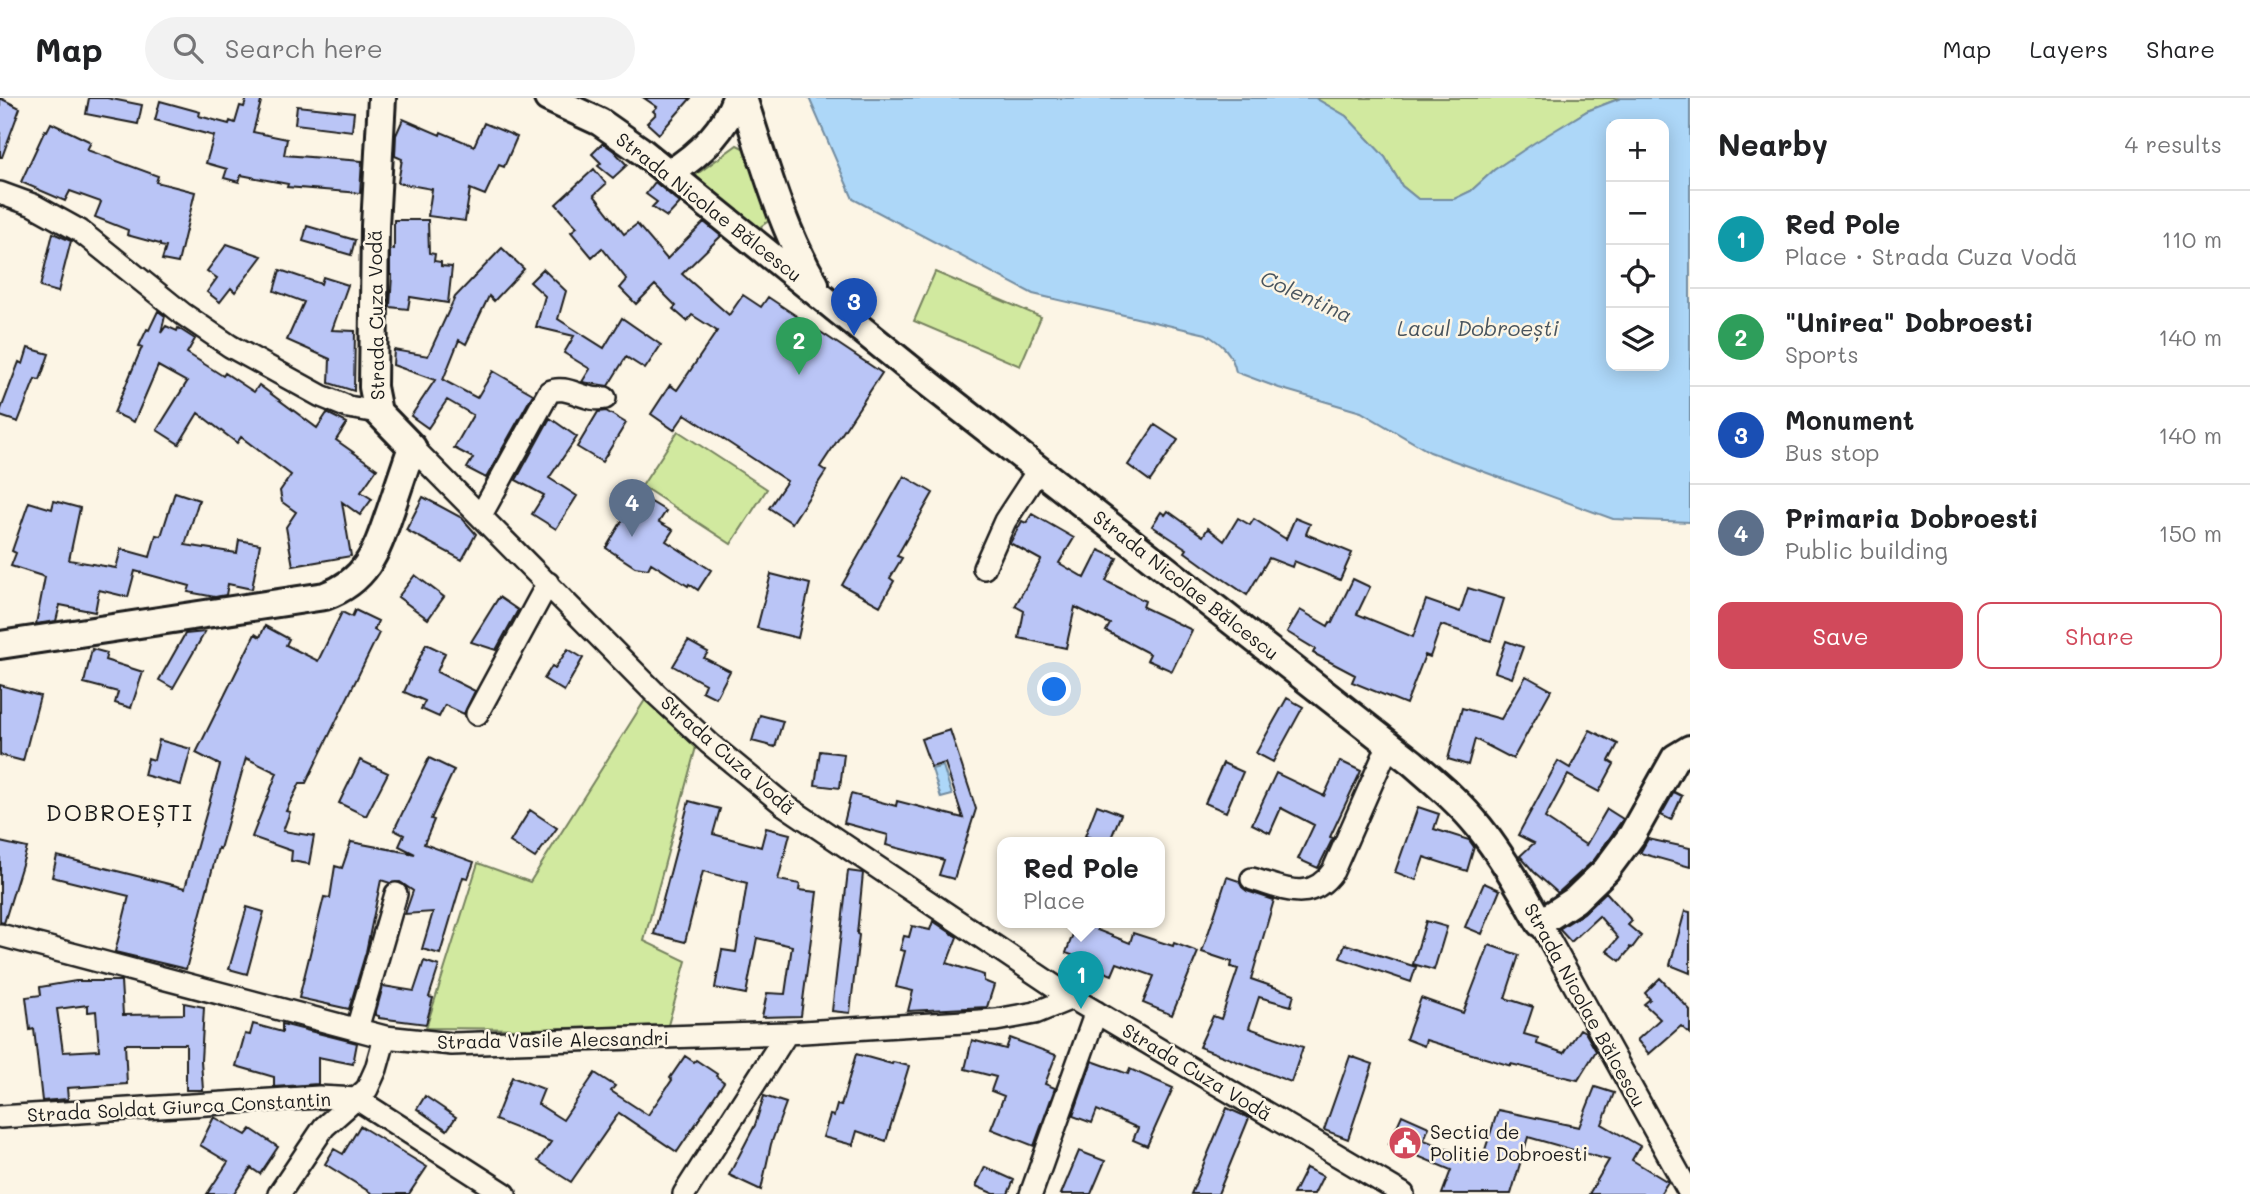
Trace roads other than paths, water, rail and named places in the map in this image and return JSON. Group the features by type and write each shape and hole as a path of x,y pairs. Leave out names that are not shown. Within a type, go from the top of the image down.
{"street":[{"name":"Strada Cuza Vodă","path":"382,98 373,276 373,387 378,412 692,727 783,804 1072,998 1403,1194"},
{"name":"Strada Nicolae Bălcescu","path":"548,98 600,122 670,173 823,298 1438,785 1479,827 1512,873 1690,1194"},
{"path":"670,173 698,153 714,137 725,122 736,98"},
{"path":"743,98 793,242 823,298"},
{"path":"0,193 33,205 80,230 183,314 230,346 321,396 348,407 378,412"},
{"path":"481,515 549,392 561,389 595,399 605,398"},
{"path":"0,645 309,599 339,591 361,573 375,552 412,447"},
{"path":"984,568 1004,521 1039,469"},
{"path":"477,714 548,583"},
{"path":"1252,879 1301,892 1319,887 1326,881 1333,872 1389,744"},
{"path":"1540,923 1575,900 1606,870 1632,835 1675,758 1690,749"},
{"path":"357,1030 396,894"},
{"name":"Strada Vasile Alecsandri","path":"0,935 357,1030 424,1042 482,1045 787,1033 996,1020 1035,1013 1072,998"},
{"path":"1031,1194 1096,1012"},
{"path":"684,1194 787,1033"},
{"path":"279,1194 324,1127 357,1099 372,1080 386,1037"},
{"name":"Strada Soldat Giurca Constantin","path":"0,1117 319,1097 357,1099"},
{"path":"357,1099 505,1194"}],"water":[{"name":"Lacul Dobroești","path":"809,98 1315,98 1346,116 1385,157 1402,186 1418,199 1454,199 1471,191 1494,170 1587,111 1621,98 1690,98 1690,522 1613,519 1430,452 1361,412 1279,388 1236,372 1226,349 1206,334 1033,294 853,199"},
{"path":"943,766 952,795 941,798 932,769"}],"place":[{"name":"Monument","path":"854,336"},
{"name":"\"Unirea\" Dobroesti","path":"799,375"},
{"name":"Primaria Dobroesti","path":"632,537"},
{"name":"Red Pole","path":"1081,1009"},
{"name":"Sectia de Politie Dobroesti","path":"1405,1143"}],"district":[{"name":"DOBROEȘTI","path":"120,813"}],"water label":[{"name":"Colentina","path":"1306,297"}]}
